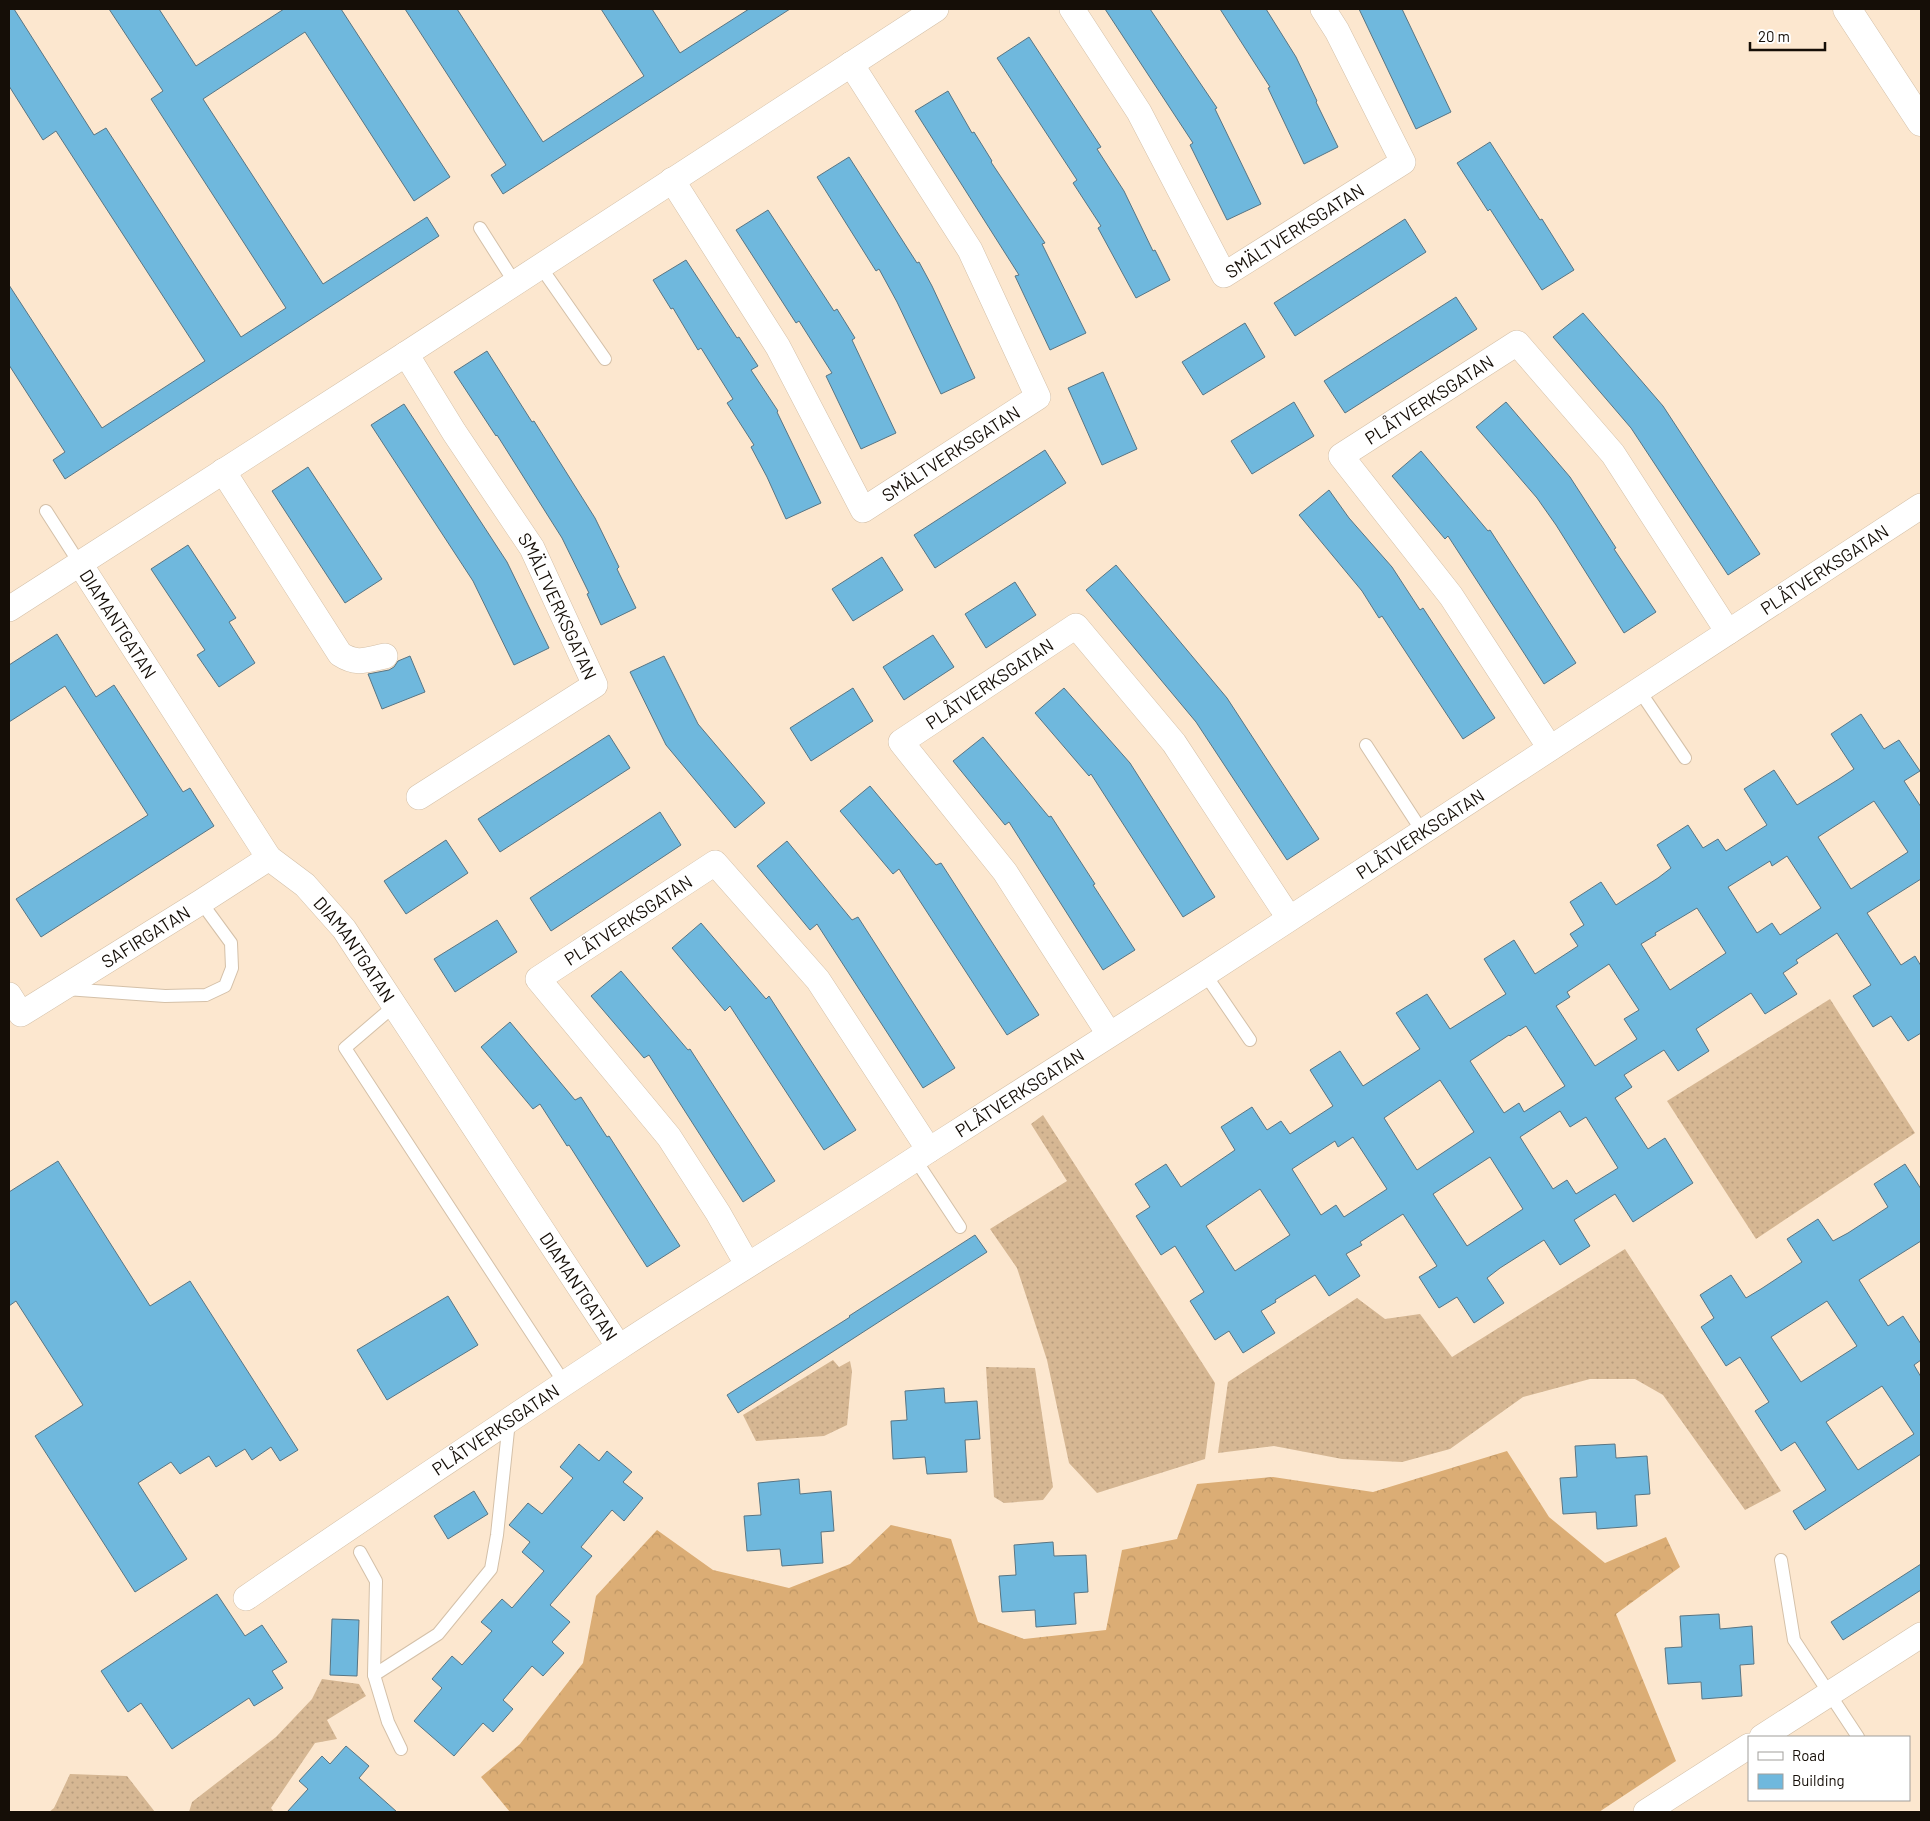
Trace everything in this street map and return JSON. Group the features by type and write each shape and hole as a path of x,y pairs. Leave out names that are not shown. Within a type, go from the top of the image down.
{"street":[{"path":"9,609 406,354 936,9"},
{"name":"SMÄLTVERKSGATAN","path":"1072,9 1138,112 1224,275 1403,162 1337,31 1323,9"},
{"path":"1847,9 1921,122"},
{"name":"SMÄLTVERKSGATAN","path":"672,180 778,346 863,510 1038,397 970,250 851,64"},
{"name":"PLÅTVERKSGATAN","path":"1550,748 1451,596 1341,456 1517,343 1613,454 1728,632"},
{"name":"SMÄLTVERKSGATAN","path":"406,354 454,432 532,548 595,685 419,797"},
{"path":"223,471 340,654 350,661 363,661 385,656"},
{"name":"PLÅTVERKSGATAN","path":"246,1598 619,1347 747,1264 888,1178 922,1154 1205,974 1921,506"},
{"name":"DIAMANTGATAN","path":"80,564 269,858 305,885 344,929 619,1347"},
{"name":"PLÅTVERKSGATAN","path":"1109,1034 1005,872 901,742 1076,626 1174,744 1289,918"},
{"name":"SAFIRGATAN","path":"15,1004 61,989 269,858"},
{"name":"PLÅTVERKSGATAN","path":"747,1264 718,1213 669,1137 538,979 699,873 715,863 818,980 922,1154"},
{"path":"1764,1736 1921,1635"},
{"path":"1646,1812 1748,1747"}],"lane":[{"path":"480,228 515,282"},
{"path":"540,266 605,359"},
{"path":"46,511 80,564"},
{"path":"1639,690 1685,758"},
{"path":"1366,745 1422,831"},
{"path":"61,989 182,996 206,995 225,986 232,968 231,943 201,902"},
{"path":"1205,974 1250,1040"},
{"path":"394,1006 345,1048 565,1384"},
{"path":"922,1154 960,1227"},
{"path":"374,1675 438,1634 491,1569 497,1535 508,1421"},
{"path":"360,1552 376,1581 374,1675 388,1722 401,1749"},
{"path":"1781,1560 1794,1640 1857,1736"}],"shaded area":[{"path":"1830,999 1915,1133 1756,1239 1667,1101"},
{"path":"1043,1115 1215,1383 1205,1459 1097,1493 1069,1463 1047,1360 1017,1268 990,1229 1067,1181 1031,1124"},
{"path":"1625,1249 1781,1491 1745,1510 1663,1395 1635,1379 1590,1379 1523,1397 1450,1449 1402,1462 1342,1459 1274,1446 1218,1453 1228,1382 1357,1298 1385,1319 1420,1314 1452,1357"},
{"path":"833,1360 839,1367 850,1361 852,1371 847,1425 824,1436 756,1441 743,1415"},
{"path":"986,1367 1035,1368 1053,1487 1043,1500 1004,1503 994,1497"},
{"path":"322,1679 359,1684 366,1696 327,1720 337,1739 315,1743 271,1808 274,1812 189,1812 192,1802 276,1737 312,1699"},
{"path":"70,1774 127,1776 155,1812 49,1812 54,1808"}],"green space":[{"path":"1507,1451 1549,1517 1605,1563 1666,1537 1680,1567 1616,1614 1676,1761 1599,1812 510,1812 481,1777 520,1744 583,1663 596,1596 657,1530 713,1570 789,1588 850,1564 891,1525 951,1539 978,1622 1024,1639 1106,1630 1122,1550 1177,1539 1197,1484 1273,1477 1373,1492"}],"building":[{"path":"9,9 14,9 94,135 106,128 241,337 286,308 151,99 163,91 109,9 159,9 196,66 284,9 341,9 450,177 414,201 305,32 203,99 323,284 427,217 439,236 65,479 53,460 65,452 9,365 9,285 102,428 205,361 56,131 43,140 9,86"},
{"path":"405,9 457,9 543,142 644,76 601,9 652,9 680,53 749,9 790,9 503,194 491,175 506,165"},
{"path":"1105,9 1150,9 1217,108 1215,109 1261,204 1227,220 1190,145 1193,143"},
{"path":"1220,9 1266,9 1296,57 1338,147 1304,164 1268,88 1270,87"},
{"path":"1359,9 1402,9 1451,112 1416,129"},
{"path":"1029,37 1101,147 1097,149 1124,191 1153,251 1155,250 1170,280 1136,298 1098,228 1101,226 1073,183 1077,180 997,58"},
{"path":"948,91 972,133 974,132 991,162 1045,243 1042,244 1086,333 1050,350 1015,276 1019,275 915,111"},
{"path":"1490,142 1574,270 1542,290 1490,209 1488,211 1457,163"},
{"path":"849,157 917,263 919,262 975,378 941,394 879,269 876,271 817,177"},
{"path":"768,210 834,311 837,309 855,338 852,340 896,433 861,449 826,376 832,373 799,321 796,323 736,230"},
{"path":"1405,219 1426,252 1295,336 1274,303"},
{"path":"686,260 737,338 739,337 758,366 751,370 778,411 821,503 786,519 751,447 754,445 727,403 733,399 701,348 698,350 673,308 671,309 653,280"},
{"path":"1456,297 1477,329 1345,413 1324,381"},
{"path":"1583,313 1663,406 1760,554 1728,575 1631,428 1553,337"},
{"path":"1245,323 1265,357 1203,395 1182,362"},
{"path":"487,351 595,518 619,567 617,569 636,608 601,625 587,594 589,593 562,538 497,435 454,372"},
{"path":"1103,372 1137,449 1102,465 1068,388"},
{"path":"1294,402 1314,436 1252,474 1231,441"},
{"path":"1506,402 1570,477 1616,548 1614,549 1656,612 1624,633 1537,498 1476,427"},
{"path":"404,404 507,562 549,648 514,665 473,581 371,425"},
{"path":"1045,450 1066,483 935,568 914,535"},
{"path":"1421,451 1488,531 1490,530 1576,663 1544,684 1448,536 1445,539 1392,476"},
{"path":"308,467 382,579 345,603 272,491"},
{"path":"1329,490 1349,518 1392,567 1420,610 1423,608 1495,718 1463,739 1382,616 1379,618 1362,591 1299,515"},
{"path":"188,545 236,618 229,622 255,663 219,687 197,655 205,650 151,569"},
{"path":"882,557 903,590 853,621 832,589"},
{"path":"1116,565 1227,698 1319,839 1287,860 1196,722 1086,590"},
{"path":"1015,582 1036,615 986,648 965,614"},
{"path":"57,634 96,697 114,685 183,792 190,788 214,826 41,937 16,899 148,815 65,686 9,722 9,665"},
{"path":"933,635 954,667 904,700 883,667"},
{"path":"410,656 425,692 382,709 368,674 389,670 398,661"},
{"path":"664,656 698,724 765,803 735,828 666,745 630,672"},
{"path":"853,688 873,721 811,761 790,728"},
{"path":"1064,688 1130,763 1215,897 1183,917 1091,774 1089,776 1035,713"},
{"path":"1861,714 1884,749 1899,740 1920,771 1904,781 1921,807 1921,879 1867,913 1901,965 1915,956 1921,966 1921,1033 1908,1041 1891,1016 1873,1027 1853,996 1871,985 1837,933 1796,960 1798,963 1783,973 1797,994 1765,1014 1751,993 1696,1029 1709,1051 1678,1071 1664,1050 1624,1075 1632,1087 1615,1098 1648,1149 1665,1138 1693,1183 1633,1222 1615,1194 1574,1220 1590,1246 1560,1265 1544,1240 1500,1268 1487,1278 1504,1303 1474,1323 1457,1297 1439,1308 1419,1277 1437,1266 1403,1214 1360,1242 1362,1245 1346,1254 1360,1276 1329,1296 1315,1275 1261,1311 1275,1333 1243,1353 1229,1331 1215,1340 1190,1301 1204,1292 1175,1246 1161,1255 1136,1216 1150,1207 1135,1184 1166,1164 1181,1187 1235,1150 1221,1127 1252,1107 1267,1130 1281,1121 1290,1134 1333,1106 1310,1070 1340,1051 1363,1086 1420,1049 1396,1013 1427,994 1450,1029 1506,994 1484,959 1514,940 1535,974 1578,946 1570,934 1584,925 1570,902 1601,882 1616,905 1658,878 1671,868 1657,845 1688,825 1703,848 1718,839 1726,851 1767,825 1744,789 1774,770 1797,805 1854,769 1831,734","holes":["1874,801 1908,852 1851,889 1818,837","1787,856 1821,908 1780,935 1772,923 1757,933 1728,887 1770,861 1772,866","1697,908 1726,953 1670,990 1641,944 1656,935 1655,933","1609,964 1639,1010 1624,1019 1637,1039 1595,1066 1556,1006 1570,997 1567,992","1526,1026 1565,1086 1524,1112 1519,1103 1504,1113 1470,1061","1440,1080 1474,1132 1417,1170 1384,1118","1560,1111 1570,1127 1586,1117 1618,1168 1576,1194 1567,1180 1553,1189 1520,1137","1353,1137 1387,1189 1344,1217 1336,1205 1321,1215 1292,1169 1335,1141 1338,1147","1490,1157 1523,1209 1467,1246 1433,1194","1260,1189 1290,1235 1235,1271 1206,1226"]},
{"path":"609,735 630,768 500,852 478,819"},
{"path":"983,737 1049,817 1051,816 1135,950 1103,970 1009,822 1005,825 953,761"},
{"path":"870,786 936,865 941,863 1039,1015 1007,1035 899,869 893,874 840,811"},
{"path":"660,812 681,845 551,931 530,898"},
{"path":"446,840 468,873 406,914 384,881"},
{"path":"787,841 852,920 858,917 955,1068 923,1088 817,924 810,930 757,866"},
{"path":"497,920 517,952 455,992 434,959"},
{"path":"701,923 766,999 769,996 856,1130 824,1150 730,1006 725,1011 672,948"},
{"path":"621,971 688,1050 690,1049 775,1181 743,1202 649,1055 644,1058 591,996"},
{"path":"510,1022 575,1100 581,1097 607,1137 609,1136 680,1246 647,1267 569,1145 567,1146 540,1104 533,1109 481,1047"},
{"path":"58,1161 150,1306 190,1281 298,1450 280,1461 271,1447 252,1460 245,1449 216,1467 209,1456 180,1474 171,1462 138,1483 187,1559 135,1592 35,1436 83,1405 16,1301 9,1306 9,1192"},
{"path":"1905,1164 1921,1189 1921,1241 1859,1280 1888,1326 1903,1316 1921,1344 1921,1360 1914,1365 1921,1377 1921,1454 1805,1530 1793,1511 1826,1490 1795,1442 1781,1451 1755,1411 1769,1402 1740,1357 1726,1366 1701,1327 1714,1318 1700,1295 1731,1275 1746,1298 1761,1289 1802,1262 1787,1239 1818,1219 1833,1241 1888,1207 1874,1184","holes":["1827,1301 1857,1346 1801,1382 1771,1337","1882,1386 1914,1434 1858,1470 1826,1422"]},
{"path":"975,1235 987,1252 738,1413 727,1395"},
{"path":"448,1296 478,1345 387,1400 357,1350"},
{"path":"944,1388 945,1403 977,1401 980,1439 965,1440 967,1472 927,1474 925,1457 893,1459 891,1421 907,1420 905,1391"},
{"path":"579,1444 599,1461 607,1451 632,1472 623,1482 643,1498 624,1521 612,1510 581,1547 592,1556 550,1605 570,1622 552,1642 564,1653 543,1676 532,1666 503,1700 513,1709 493,1732 483,1723 454,1756 414,1721 442,1688 432,1679 452,1656 462,1665 492,1631 481,1622 502,1599 512,1608 544,1571 522,1552 530,1542 509,1525 528,1503 542,1514 573,1478 560,1467"},
{"path":"1615,1444 1616,1458 1647,1456 1650,1494 1635,1495 1637,1526 1597,1529 1596,1512 1563,1514 1560,1478 1577,1477 1575,1446"},
{"path":"799,1479 800,1494 831,1491 834,1531 821,1532 823,1563 782,1566 780,1549 747,1551 744,1516 761,1515 758,1483"},
{"path":"474,1491 488,1514 448,1539 434,1516"},
{"path":"1053,1542 1054,1556 1086,1555 1088,1592 1074,1593 1076,1624 1036,1627 1035,1610 1002,1612 999,1576 1016,1575 1014,1545"},
{"path":"1921,1564 1921,1590 1843,1640 1831,1622"},
{"path":"217,1594 245,1636 262,1625 287,1662 272,1671 283,1688 254,1706 249,1698 172,1749 141,1703 128,1712 101,1671"},
{"path":"1719,1614 1720,1629 1752,1626 1754,1664 1740,1665 1742,1696 1702,1699 1701,1682 1668,1684 1665,1648 1682,1647 1680,1616"},
{"path":"332,1619 359,1620 357,1676 330,1675"},
{"path":"346,1746 369,1766 359,1778 397,1812 287,1812 308,1789 299,1781 322,1756 330,1764"}]}
